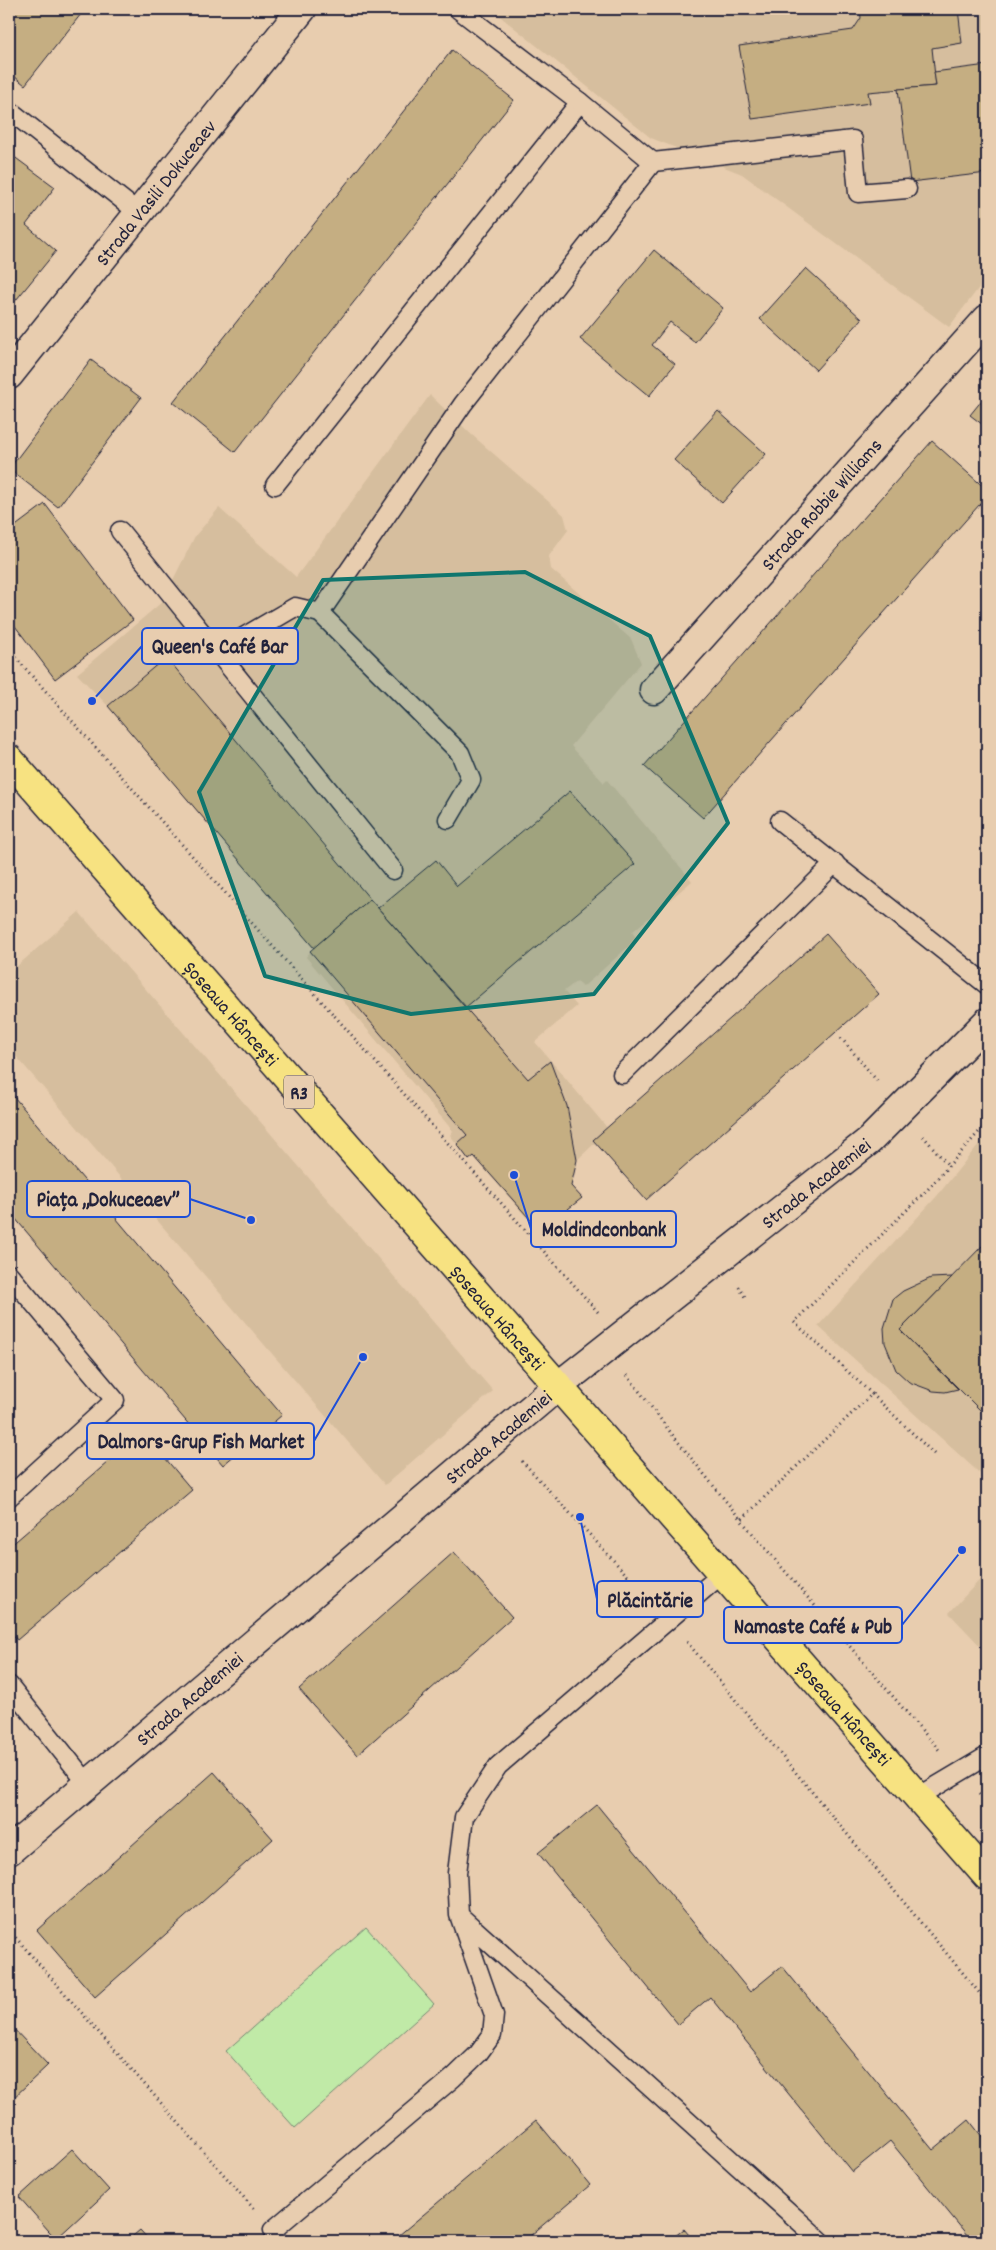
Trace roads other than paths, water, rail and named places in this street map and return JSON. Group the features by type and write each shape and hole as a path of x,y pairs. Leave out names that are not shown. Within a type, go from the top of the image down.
{"main road":[{"name":"Șoseaua Hâncești","path":"9,759 987,1876"}],"street":[{"name":"Strada Vasili Dokuceaev","path":"9,375 302,9"},
{"name":"Strada Robbie Williams","path":"654,690 987,319"},
{"name":"Strada Academiei","path":"9,1850 558,1386 870,1140 987,1022"}],"lane":[{"path":"458,9 580,102 653,162"},
{"path":"275,485 580,102"},
{"path":"9,110 139,213"},
{"path":"320,614 463,404 653,162 852,140 858,193 907,189"},
{"path":"120,531 393,870"},
{"path":"218,652 295,607 320,614 460,753 471,780 448,819"},
{"path":"780,821 987,986"},
{"path":"622,1074 835,863"},
{"path":"9,1274 116,1400 9,1496"},
{"path":"275,2236 453,2078 478,2054 492,2035 494,2015 460,1916 456,1873 464,1816 498,1766 723,1573"},
{"path":"9,1685 88,1784"},
{"path":"918,1796 987,1756"},
{"path":"460,1916 821,2241"}],"place":[{"name":"Queen's Café Bar","path":"92,701"},
{"name":"Moldindconbank","path":"514,1175"},
{"name":"Piața „Dokuceaev”","path":"251,1220"},
{"name":"Dalmors-Grup Fish Market","path":"363,1357"},
{"name":"Plăcintărie","path":"580,1517"},
{"name":"Namaste Café & Pub","path":"962,1550"}]}
